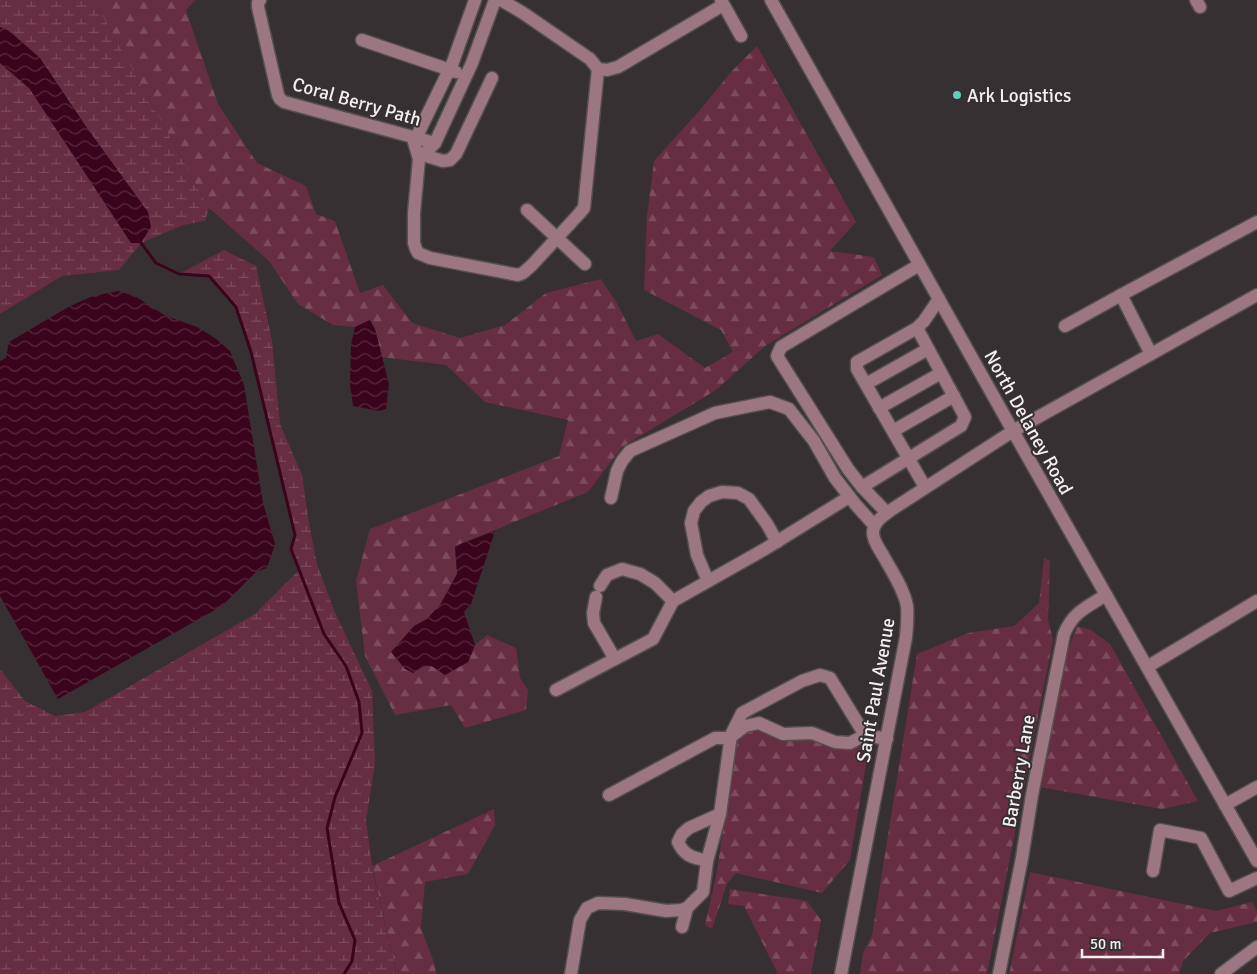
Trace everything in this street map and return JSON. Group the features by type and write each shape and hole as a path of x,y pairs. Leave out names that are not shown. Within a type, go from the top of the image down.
{"street":[{"name":"Coral Berry Path","path":"260,0 258,7 280,99 284,102 436,143"},
{"path":"474,0 449,69 414,142 421,157 414,213 414,243 418,253 430,258 518,275 532,265 584,208 598,69"},
{"path":"421,157 436,143 472,63 495,0"},
{"path":"501,0 523,13 590,60 598,69 607,70 618,67 722,2 741,36"},
{"name":"North Delaney Road","path":"771,0 938,299 1257,861"},
{"path":"362,40 449,69 465,77"},
{"path":"421,157 443,161 450,160 456,154 492,78"},
{"path":"526,210 585,264"},
{"path":"1065,326 1257,222"},
{"path":"887,513 848,469 777,356 781,346 920,265"},
{"path":"1121,295 1151,354"},
{"path":"611,498 617,471 622,460 630,451 715,413 770,402 789,409 814,441 849,497 874,525 887,513 1013,431 1257,295"},
{"path":"925,488 857,369 857,362 917,328 924,321 938,299"},
{"path":"862,487 961,426 965,417 917,328"},
{"path":"866,384 928,349"},
{"path":"879,408 941,372"},
{"path":"893,431 954,396"},
{"path":"708,581 697,555 691,523 694,511 709,496 722,492 738,493 749,499 777,542"},
{"path":"556,690 654,639 672,600 777,542 849,497"},
{"name":"Saint Paul Avenue","path":"841,974 908,621 907,605 898,582 875,542 874,525"},
{"path":"615,659 594,623 593,613 598,592 607,575 622,569 640,574 654,583 672,600"},
{"name":"Barberry Lane","path":"999,974 1064,634 1068,623 1076,614 1106,595"},
{"path":"1147,667 1257,601"},
{"path":"570,974 580,920 587,908 598,902 625,904 666,911 681,910 687,908 703,892 707,861 720,814 730,738 742,713 802,681 820,675 830,678 865,735"},
{"path":"609,795 715,738 730,738 745,726 759,723 783,734 812,732 835,742 850,743 865,735 887,739"},
{"path":"1225,805 1257,787"},
{"path":"707,861 687,855 678,842 688,828 720,814"},
{"path":"1154,871 1160,830 1201,838 1229,891 1257,878"},
{"path":"682,927 687,908"},
{"path":"1220,974 1257,947"}],"green space":[{"path":"0,0 94,0 209,208 205,221 183,225 141,243 119,270 62,276 0,314 0,63 29,87 131,243 151,227 147,212 40,58 8,30 0,27"},
{"path":"94,0 195,0 186,10 218,104 257,163 306,186 316,214 335,221 360,293 383,285 412,323 460,338 505,325 546,293 601,279 618,305 636,341 658,334 705,368 733,352 721,330 644,290 647,216 654,161 732,71 757,46 856,222 830,251 874,257 882,275 765,346 716,390 622,447 588,492 455,546 457,574 440,605 427,619 414,626 412,673 425,665 468,662 475,645 487,635 516,648 520,678 528,690 526,710 465,728 451,705 395,715 365,656 356,581 370,529 559,456 568,420 485,402 446,365 382,357 375,329 370,320 355,327 333,325 298,304 269,261 209,208"},
{"path":"224,250 256,266 272,341 280,424 302,475 317,564 334,610 372,691 375,764 366,821 373,873 397,974 0,974 0,669 25,701 55,716 85,712 255,614 298,571 291,549 295,535 251,352 236,307 209,276 179,274"},
{"path":"1044,558 1050,561 1048,620 1053,640 987,974 860,974 863,953 872,935 917,654 968,633 1014,626 1039,603"},
{"path":"1077,626 1091,630 1110,644 1198,801 1162,809 1040,787 1066,654"},
{"path":"758,730 778,739 810,738 834,749 869,746 850,860 822,893 736,873 727,884 712,929 705,925 717,872 735,741 745,732"},
{"path":"494,809 495,825 468,874 425,882 421,928 435,965 436,974 397,974 372,866"},
{"path":"1030,872 1216,911 1252,902 1257,911 1257,922 1210,933 1183,961 1179,974 1009,974"},
{"path":"730,889 807,901 821,920 811,974 778,974 744,906 728,904"}],"water":[{"path":"0,27 8,30 40,58 87,128 148,212 151,227 141,243 131,243 29,88 0,63"},
{"path":"118,291 135,296 166,316 197,327 215,338 230,351 244,385 263,503 275,544 267,568 256,572 222,606 58,699 0,596 0,361 6,358 9,342 70,306 93,296"},
{"path":"370,320 375,329 389,384 386,409 379,411 353,406 350,384 351,345 355,327"},
{"path":"495,531 471,604 464,612 475,645 468,662 445,675 429,666 413,673 405,669 391,652 414,626 427,619 440,605 457,574 455,546"}],"waterway":[{"path":"141,243 156,263 179,274 209,276 236,307 251,352 295,535 291,549 324,634 346,666 359,702 362,733 335,797 327,828 339,903 355,940 352,961 344,974"}],"place":[{"name":"Ark Logistics","path":"957,95"}]}
